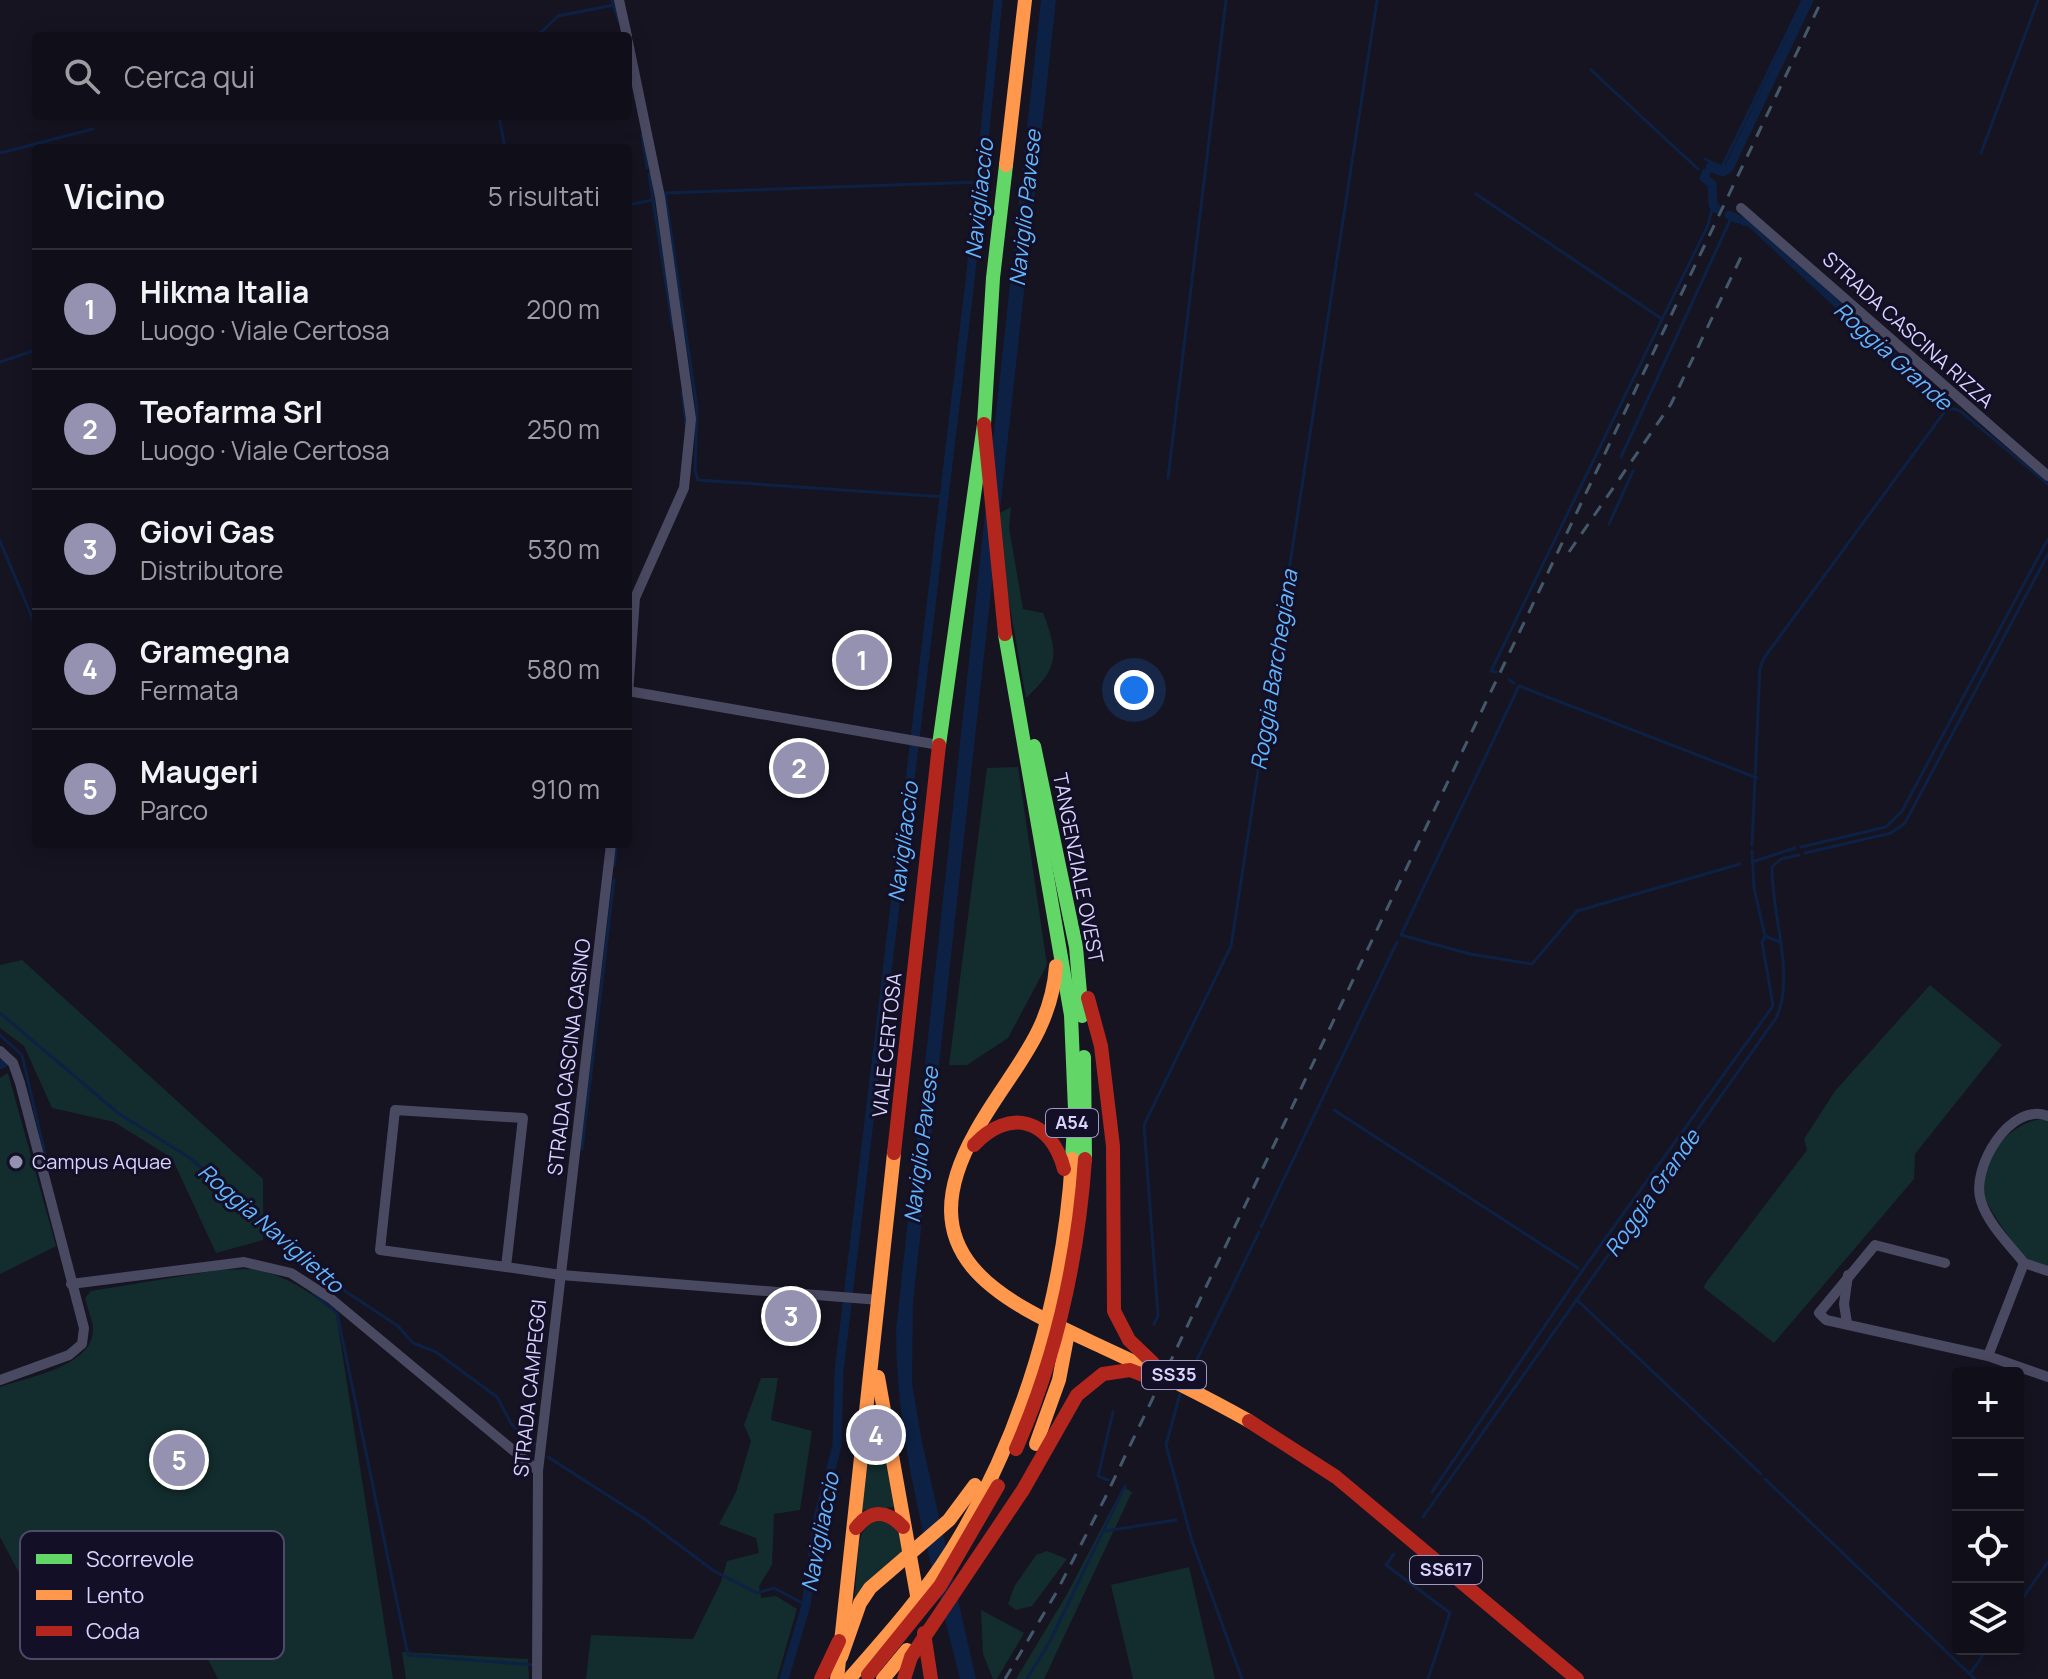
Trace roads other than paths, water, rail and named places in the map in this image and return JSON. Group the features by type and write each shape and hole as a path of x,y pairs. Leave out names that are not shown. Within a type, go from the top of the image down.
{"main road":[{"path":"984,424 993,278 1025,0"},
{"name":"TANGENZIALE OVEST","path":"865,1679 914,1625 976,1533 1032,1371 1057,1268 1071,1168 1074,1048 1066,978 1052,922 999,587 984,424"},
{"name":"VIALE CERTOSA","path":"876,1349 935,744 984,424"},
{"name":"TANGENZIALE OVEST","path":"849,1679 928,1584 1034,1412 1054,1347 1079,1240 1087,1181 1089,1124 1076,947 999,587"},
{"path":"959,1173 975,1127 1023,1059 1048,1014 1057,976 1052,922"},
{"name":"SS35","path":"1076,947 1107,1083 1113,1146 1112,1283 1120,1330 1136,1351 1150,1361 1240,1414"},
{"name":"SS617","path":"1057,1268 1064,1170 1059,1148 1048,1134 1021,1122 991,1128 978,1139 959,1173 952,1217 963,1256 978,1276 1028,1312 1240,1414 1315,1461 1577,1679"},
{"path":"997,1526 1041,1433 1059,1380 1079,1240"},
{"path":"876,1349 931,1679"},
{"path":"837,1679 876,1349"},
{"path":"904,1679 911,1657 1023,1490 1065,1412 1088,1383 1103,1374 1130,1370 1240,1414"},
{"path":"841,1657 860,1603 870,1588 949,1520 972,1491 1021,1402"},
{"path":"854,1533 864,1518 878,1512 890,1515 904,1527"},
{"path":"883,1679 942,1612"},
{"path":"821,1679 843,1631"}],"street":[{"path":"619,0 626,32"},
{"path":"632,61 660,197 691,419 690,462 684,488 635,598 632,639"},
{"name":"STRADA CASCINA RIZZA","path":"1743,209 1921,369 2048,476"},
{"path":"632,694 935,744"},
{"name":"STRADA CASCINA CASINO","path":"561,1275 611,848"},
{"path":"0,1051 13,1063 20,1083 84,1328 82,1344 69,1355 0,1380"},
{"path":"506,1267 523,1118 395,1110 380,1250 561,1275"},
{"path":"2048,1116 2027,1115 2010,1127 1993,1145 1980,1177 1980,1200 1995,1228 2024,1263 2048,1271"},
{"path":"1945,1263 1875,1245 1848,1273 1819,1313 1826,1320 1988,1356 2048,1377"},
{"path":"71,1284 244,1262 291,1273 330,1298 538,1471"},
{"path":"1988,1356 2024,1263"},
{"path":"1847,1323 1844,1304 1848,1273"},
{"name":"STRADA CAMPEGGI","path":"537,1679 538,1471 561,1275 880,1300"}],"water":[{"name":"Naviglio Pavese","path":"1041,0 1056,0 913,1302 912,1383 922,1442 976,1679 960,1679 927,1550 909,1463 902,1419 896,1330"}],"waterway":[{"path":"612,0 619,22"},
{"name":"Navigliaccio","path":"784,1679 806,1605 818,1517 837,1446 839,1371 970,281 998,0"},
{"path":"1168,478 1226,0"},
{"name":"Roggia Barchegiana","path":"1154,1324 1158,1316 1144,1125 1231,946 1377,0"},
{"path":"1705,159 1722,167 1803,0"},
{"name":"Roggia Grande","path":"1710,167 1723,172 1729,168 1809,0"},
{"path":"1981,153 2038,0"},
{"path":"541,32 558,16 614,5"},
{"path":"1591,70 1698,169"},
{"path":"500,120 504,144"},
{"path":"35,144 93,129"},
{"path":"642,135 647,168"},
{"path":"0,153 32,145"},
{"name":"Roggia Grande","path":"1706,173 1704,178 1712,184 1713,205 1717,209"},
{"path":"649,174 673,329"},
{"path":"945,497 698,480 695,470 697,408 665,193 980,182"},
{"path":"1476,194 1662,319"},
{"path":"632,204 652,200"},
{"path":"1496,672 1491,671 1708,225 1713,205"},
{"name":"Roggia Grande","path":"1729,215 1738,219"},
{"path":"1621,457 1732,216"},
{"name":"Roggia Grande","path":"1744,221 1749,221 1948,407"},
{"path":"0,362 32,351"},
{"path":"682,392 686,424"},
{"path":"1752,845 1760,668 1764,658 1948,407 1960,411 2048,484"},
{"path":"1609,524 1633,471"},
{"path":"1801,847 1886,827 1902,811 2048,539"},
{"path":"0,541 32,617"},
{"name":"Roggia Grande","path":"1805,853 1891,833 1905,823 2048,554"},
{"path":"1509,680 1514,683"},
{"path":"1740,864 1577,911 1532,964 1470,954 1401,935 1519,686 1757,778"},
{"path":"614,866 616,848"},
{"path":"1755,861 1795,848"},
{"path":"1752,851 1754,888 1765,936 1780,942"},
{"name":"Roggia Grande","path":"1423,1517 1776,1018 1784,984 1772,867 1781,859 1799,855"},
{"path":"582,1149 614,880"},
{"path":"1432,1492 1582,1271 1773,1006 1762,942 1765,936"},
{"path":"1261,1227 1397,942"},
{"name":"Roggia Naviglietto","path":"0,1013 118,1113 190,1158 342,1289 398,1326 413,1343 436,1352 497,1397 512,1425 537,1446"},
{"path":"0,1035 22,1055 48,1167"},
{"path":"0,1065 4,1063"},
{"path":"1334,1110 1578,1268"},
{"path":"1187,1380 1259,1232"},
{"path":"313,1293 337,1313 408,1655 535,1665"},
{"path":"1576,1299 1761,1474"},
{"path":"1180,1394 1166,1445 1192,1541 1242,1679"},
{"name":"Roggia Barchegiana","path":"1108,1480 1098,1476 1113,1412"},
{"name":"Roggia Naviglietto","path":"548,1457 643,1518 714,1571 757,1593 774,1588 806,1605"},
{"path":"1765,1479 1975,1679"},
{"name":"Roggia Barchegiana","path":"1027,1679 1050,1641 1125,1486"},
{"path":"1105,1531 1176,1520"},
{"name":"Roggia Grande","path":"1394,1554 1386,1565 1450,1613 1428,1679"},
{"path":"2024,1596 2048,1562"},
{"path":"1970,1674 1983,1655"}],"railway":[{"path":"1005,1679 1056,1593 1105,1498 1822,0"},
{"path":"1569,552 1671,404 1741,257"}],"place":[{"name":"Hikma Italia","path":"862,660"},
{"name":"Teofarma Srl","path":"799,768"},
{"name":"Campus Aquae","path":"16,1162"},
{"name":"Giovi Gas","path":"791,1316"},
{"name":"Gramegna","path":"876,1435"},
{"name":"Maugeri","path":"179,1460"}]}
